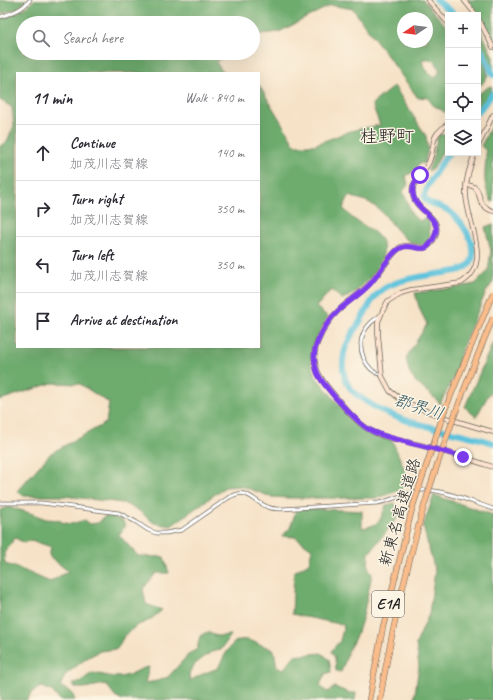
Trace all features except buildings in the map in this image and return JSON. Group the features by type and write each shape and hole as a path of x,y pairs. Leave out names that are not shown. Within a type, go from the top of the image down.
{"highway":[{"name":"新東名高速道路","path":"369,700 383,627 412,509 444,412 493,293"},
{"name":"新東名高速道路","path":"380,700 392,634 406,572 422,513 454,415 493,318"}],"main road":[{"path":"428,0 445,20"},
{"path":"464,0 474,12"},
{"path":"481,24 493,47"},
{"path":"481,140 493,115"},
{"path":"445,126 438,132 434,138 429,162 412,189 414,201 435,222 437,230 435,238 429,246 425,248 406,246 400,247 390,257 368,286 338,311 325,327 318,341 314,355 315,363 319,376 350,413 368,429 386,436 457,455 493,467"},
{"path":"474,156 468,172 466,195 468,209 480,234"},
{"path":"466,185 473,185 476,187 482,206 493,211"},
{"path":"475,276 461,283 427,287 401,293 388,301 378,322 382,376 390,391 403,401 440,416 493,432"}],"street":[{"path":"0,17 21,8 30,0"},
{"path":"381,315 372,321 363,333 361,346 365,361 375,374 382,376"},
{"path":"0,503 42,503 119,513 156,533 182,530 234,494 242,493 248,494 269,508 281,509 378,503 392,500 413,492 430,490 493,509"}],"green space":[{"path":"0,0 27,0 17,9 0,14"},
{"path":"34,0 423,0 445,25 445,112 433,105 427,97 418,98 353,9 331,5 279,32 260,34 260,16 16,16 16,60 219,60 216,62 222,71 226,72 16,72 16,348 260,348 260,87 295,145 314,145 350,131 380,125 372,104 394,86 426,136 428,150 424,164 420,163 413,172 406,176 408,185 403,191 412,215 420,221 424,218 429,222 430,236 427,244 419,245 411,242 404,237 386,216 371,203 349,196 343,208 351,217 378,236 383,247 383,254 381,261 372,275 349,296 342,299 331,290 316,307 328,317 312,347 311,362 316,377 359,426 372,435 392,440 407,475 401,490 376,498 289,498 272,497 241,486 225,487 171,526 154,523 138,510 123,503 64,496 24,496 17,491 51,453 106,423 109,403 80,384 52,383 0,400 0,146 6,143 14,126 12,107 0,100 0,19 18,12","holes":["422,59 435,61 440,71 435,78 423,65"]},
{"path":"468,0 493,0 493,42 481,19 481,12 476,12"},
{"path":"481,31 493,57 493,72 481,47"},
{"path":"481,54 488,75 481,84"},
{"path":"490,86 492,87 485,102 481,106 481,92"},
{"path":"493,122 493,202 486,189 486,151 481,146"},
{"path":"438,135 445,135 445,149 434,167 429,171 428,170"},
{"path":"493,224 493,282 486,292 462,348 454,377 440,404 413,379 410,374 406,358 427,324 420,310 415,293 475,284 488,271 491,251 485,227"},
{"path":"493,342 493,391 489,394 476,417 465,407"},
{"path":"434,495 493,515 493,700 414,700 419,666 416,644 429,614 435,571 423,526"},
{"path":"395,503 399,516 369,553 368,568 372,574 363,616 341,672 336,671 335,658 331,651 340,641 344,625 292,614 294,572 309,563 312,549 295,537 282,536 290,528 297,508 362,511 362,528 372,526 378,522 386,505"},
{"path":"9,507 46,519 58,520 71,524 85,520 90,524 98,523 104,517 111,516 123,521 125,526 119,535 138,556 164,557 169,573 156,573 143,589 146,604 162,610 150,620 136,626 124,636 117,649 100,651 87,658 66,674 60,686 72,693 75,700 59,700 53,692 41,687 32,692 27,700 0,700 0,510","holes":["15,538 25,543 31,540 51,547 49,556 68,571 50,582 5,564 4,553"]},
{"path":"205,633 218,636 231,635 221,650 211,652 195,664 189,673 190,681 218,668 224,656 235,642 245,640 274,650 277,667 283,670 294,656 321,653 329,659 331,672 325,674 320,685 327,692 335,687 349,693 356,693 355,700 123,700 115,696 106,684 75,688 73,684 81,681 92,673 121,677 149,667 145,683 168,677 188,655 197,649 200,636"}],"waterway":[{"name":"郡界川","path":"436,0 452,12"},
{"name":"郡界川","path":"480,48 484,54 493,75"},
{"name":"郡界川","path":"481,108 493,93"},
{"name":"郡界川","path":"447,156 426,189 425,199 426,201 449,211 461,223 471,240 473,258 469,265 461,270 422,276 402,281 385,288 377,294 350,337 344,354 343,369 347,383 351,390 373,406 406,421 475,437 493,443"}],"district":[{"name":"桂野町","path":"387,136"}],"route":[{"path":"420,175 412,189 414,201 435,222 437,228 435,238 429,246 425,248 406,246 400,247 390,257 372,282 360,294 338,311 325,327 318,341 314,355 315,363 319,376 350,413 368,429 386,436 463,457"}]}
